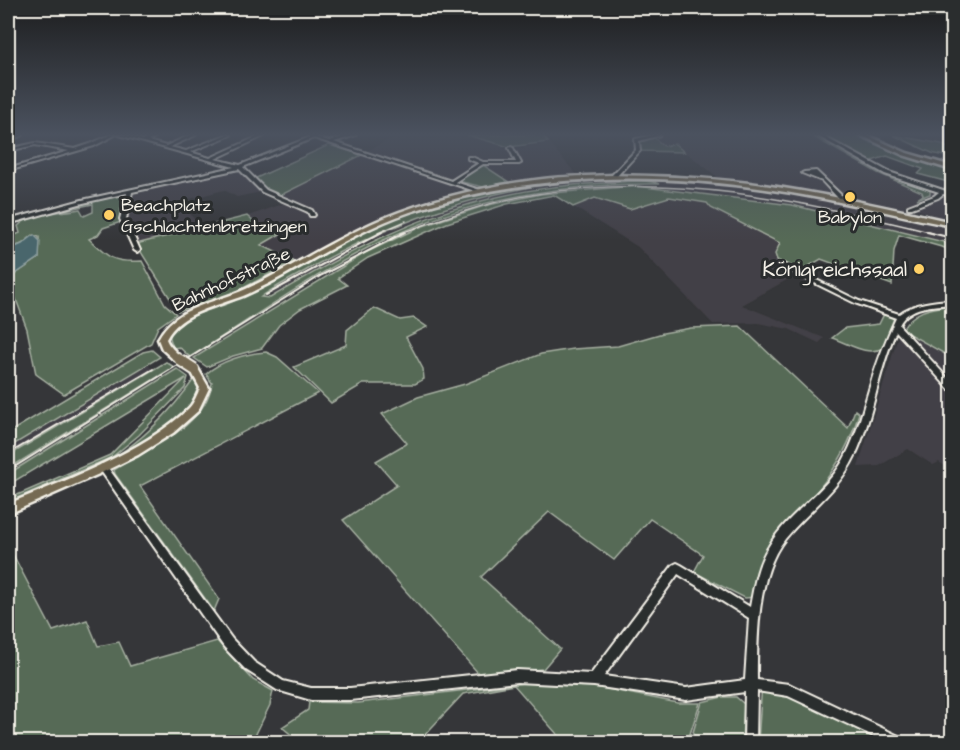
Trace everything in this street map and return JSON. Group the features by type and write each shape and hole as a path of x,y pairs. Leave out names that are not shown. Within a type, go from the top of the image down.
{"main road":[{"name":"Bahnhofstraße","path":"104,468 153,440 195,409 206,388 204,379 164,345 162,336 167,328 182,317 249,291 370,226 416,208 468,193 582,177 707,179 833,196 841,201 906,211 915,216 952,224"},
{"path":"8,508 104,468"}],"street":[{"path":"8,222 82,202 227,170"},
{"path":"243,170 264,191 310,211 312,215"},
{"path":"415,170 478,191"},
{"path":"452,182 471,170"},
{"path":"614,176 620,170"},
{"path":"883,170 952,195"},
{"path":"823,180 833,196"},
{"path":"459,184 468,193"},
{"path":"906,211 942,192"},
{"path":"130,193 123,219 137,250"},
{"path":"784,266 897,321 952,387"},
{"path":"750,742 758,583 772,550 785,531 832,484 851,455 897,321 909,310 952,302"},
{"path":"104,468 228,644 250,666 281,686 311,694 350,693 517,675 594,680 686,694 753,685 789,690 899,742"},
{"path":"594,680 677,568 755,616"}],"shaded area":[{"path":"237,170 242,170 261,192 237,197 224,190 182,201 200,228 136,244 126,227 126,218 134,194"},
{"path":"330,170 573,170 577,175 463,189 378,218 294,261 261,245 280,234 256,223 248,216 286,203 282,195"},
{"path":"709,170 878,170 952,197 952,222 905,205 906,212 796,189 719,178"},
{"path":"654,177 795,193 952,225 952,244 792,205 661,188 658,183 598,183 500,196 423,218 367,242 274,296 269,292 363,240 448,206 498,193 544,186 597,181 656,180"},
{"path":"595,198 630,209 669,198 706,203 710,208 779,243 774,254 776,260 799,273 742,305 824,338 819,343 789,329 758,323 713,324 638,247 574,207"},
{"path":"898,337 913,337 952,359 951,470 939,462 933,465 908,449 879,466 858,467"},
{"path":"148,365 153,370 8,456 8,448"}],"green space":[{"path":"274,170 332,170 281,195 263,187 256,178"},
{"path":"475,170 491,170 509,182 483,187 458,181"},
{"path":"873,170 930,190 930,194 917,199 923,195 922,192"},
{"path":"922,170 952,170 952,183 918,174"},
{"path":"654,177 656,180 611,179 566,182 522,189 435,212 352,246 261,297 270,298 389,234 470,204 557,186 640,181 659,184 625,184 558,190 460,210 397,234 343,261 190,357 179,347 173,348 169,335 183,321 236,300 361,232 433,204 505,188 578,180"},
{"path":"636,186 792,205 952,244 952,250 899,235 894,251 892,285 821,259 799,272 777,260 775,254 780,243 711,208 707,203 669,197 630,209 595,198 573,207 554,195 507,204 447,223 368,258 338,278 347,285 300,309 279,325 262,348 233,356 207,367 194,358 365,253 420,227 484,206 541,194"},
{"path":"126,195 128,199 120,215 121,222 103,228 98,235 89,239 112,258 142,261 165,304 176,314 158,327 151,343 64,394 36,374 27,329 13,291 8,292 8,279 39,258 39,237 33,235 22,244 8,249 8,238 20,233 18,226 31,218 80,209 84,216 93,212 93,204 55,212 92,201"},
{"path":"247,216 255,223 280,234 261,245 294,261 232,294 178,311 136,244"},
{"path":"952,305 952,358 902,330 906,323 923,311"},
{"path":"374,308 400,320 414,318 427,327 406,337 423,369 424,379 415,384 363,384 331,403 294,367 346,345 347,330"},
{"path":"884,314 894,318 883,348 864,350 832,338 845,328 879,324"},
{"path":"740,326 848,428 855,410 859,413 848,444 831,472 768,549 761,562 755,597 745,598 694,572 703,555 650,519 614,560 549,512 481,577 560,649 543,669 479,674 343,520 397,485 376,461 407,443 382,414 418,397 465,384 541,354 618,346 663,333 691,328"},
{"path":"152,350 160,357 8,448 8,433 143,352"},
{"path":"266,352 277,357 318,393 140,486 219,599 214,611 114,470 174,435 199,412 212,383 206,374 212,369 234,359"},
{"path":"166,362 174,367 8,469 8,456"},
{"path":"177,369 188,377 185,388 139,435 112,457 8,502 8,499 110,455 186,378 8,485 8,474"},
{"path":"198,378 199,391 193,404 182,417 150,440 106,463 154,426 194,379"},
{"path":"8,545 53,631 87,620 98,646 119,642 130,666 217,641 253,680 273,691 270,705 252,742 8,742"},
{"path":"541,681 587,685 678,703 700,703 689,737 692,742 564,742 514,685 463,694 418,742 300,742 282,727 308,710 309,702 358,703"},
{"path":"762,683 878,737 887,742 758,742"},
{"path":"722,697 736,697 744,704 742,742 693,742 691,739 702,702"}],"water":[{"path":"34,235 40,241 39,258 8,279 8,250"}],"railway":[{"path":"401,233 468,210 520,197 587,188 637,186 736,193 836,210 933,233"},
{"path":"378,233 406,221"},
{"path":"266,295 382,232"},
{"path":"8,471 322,275 405,232"},
{"path":"927,232 952,238"},
{"path":"8,454 153,369"}],"place":[{"name":"Babylon","path":"850,197"},
{"name":"Beachplatz Gschlachtenbretzingen","path":"109,215"},
{"name":"Königreichssaal","path":"919,269"}]}
